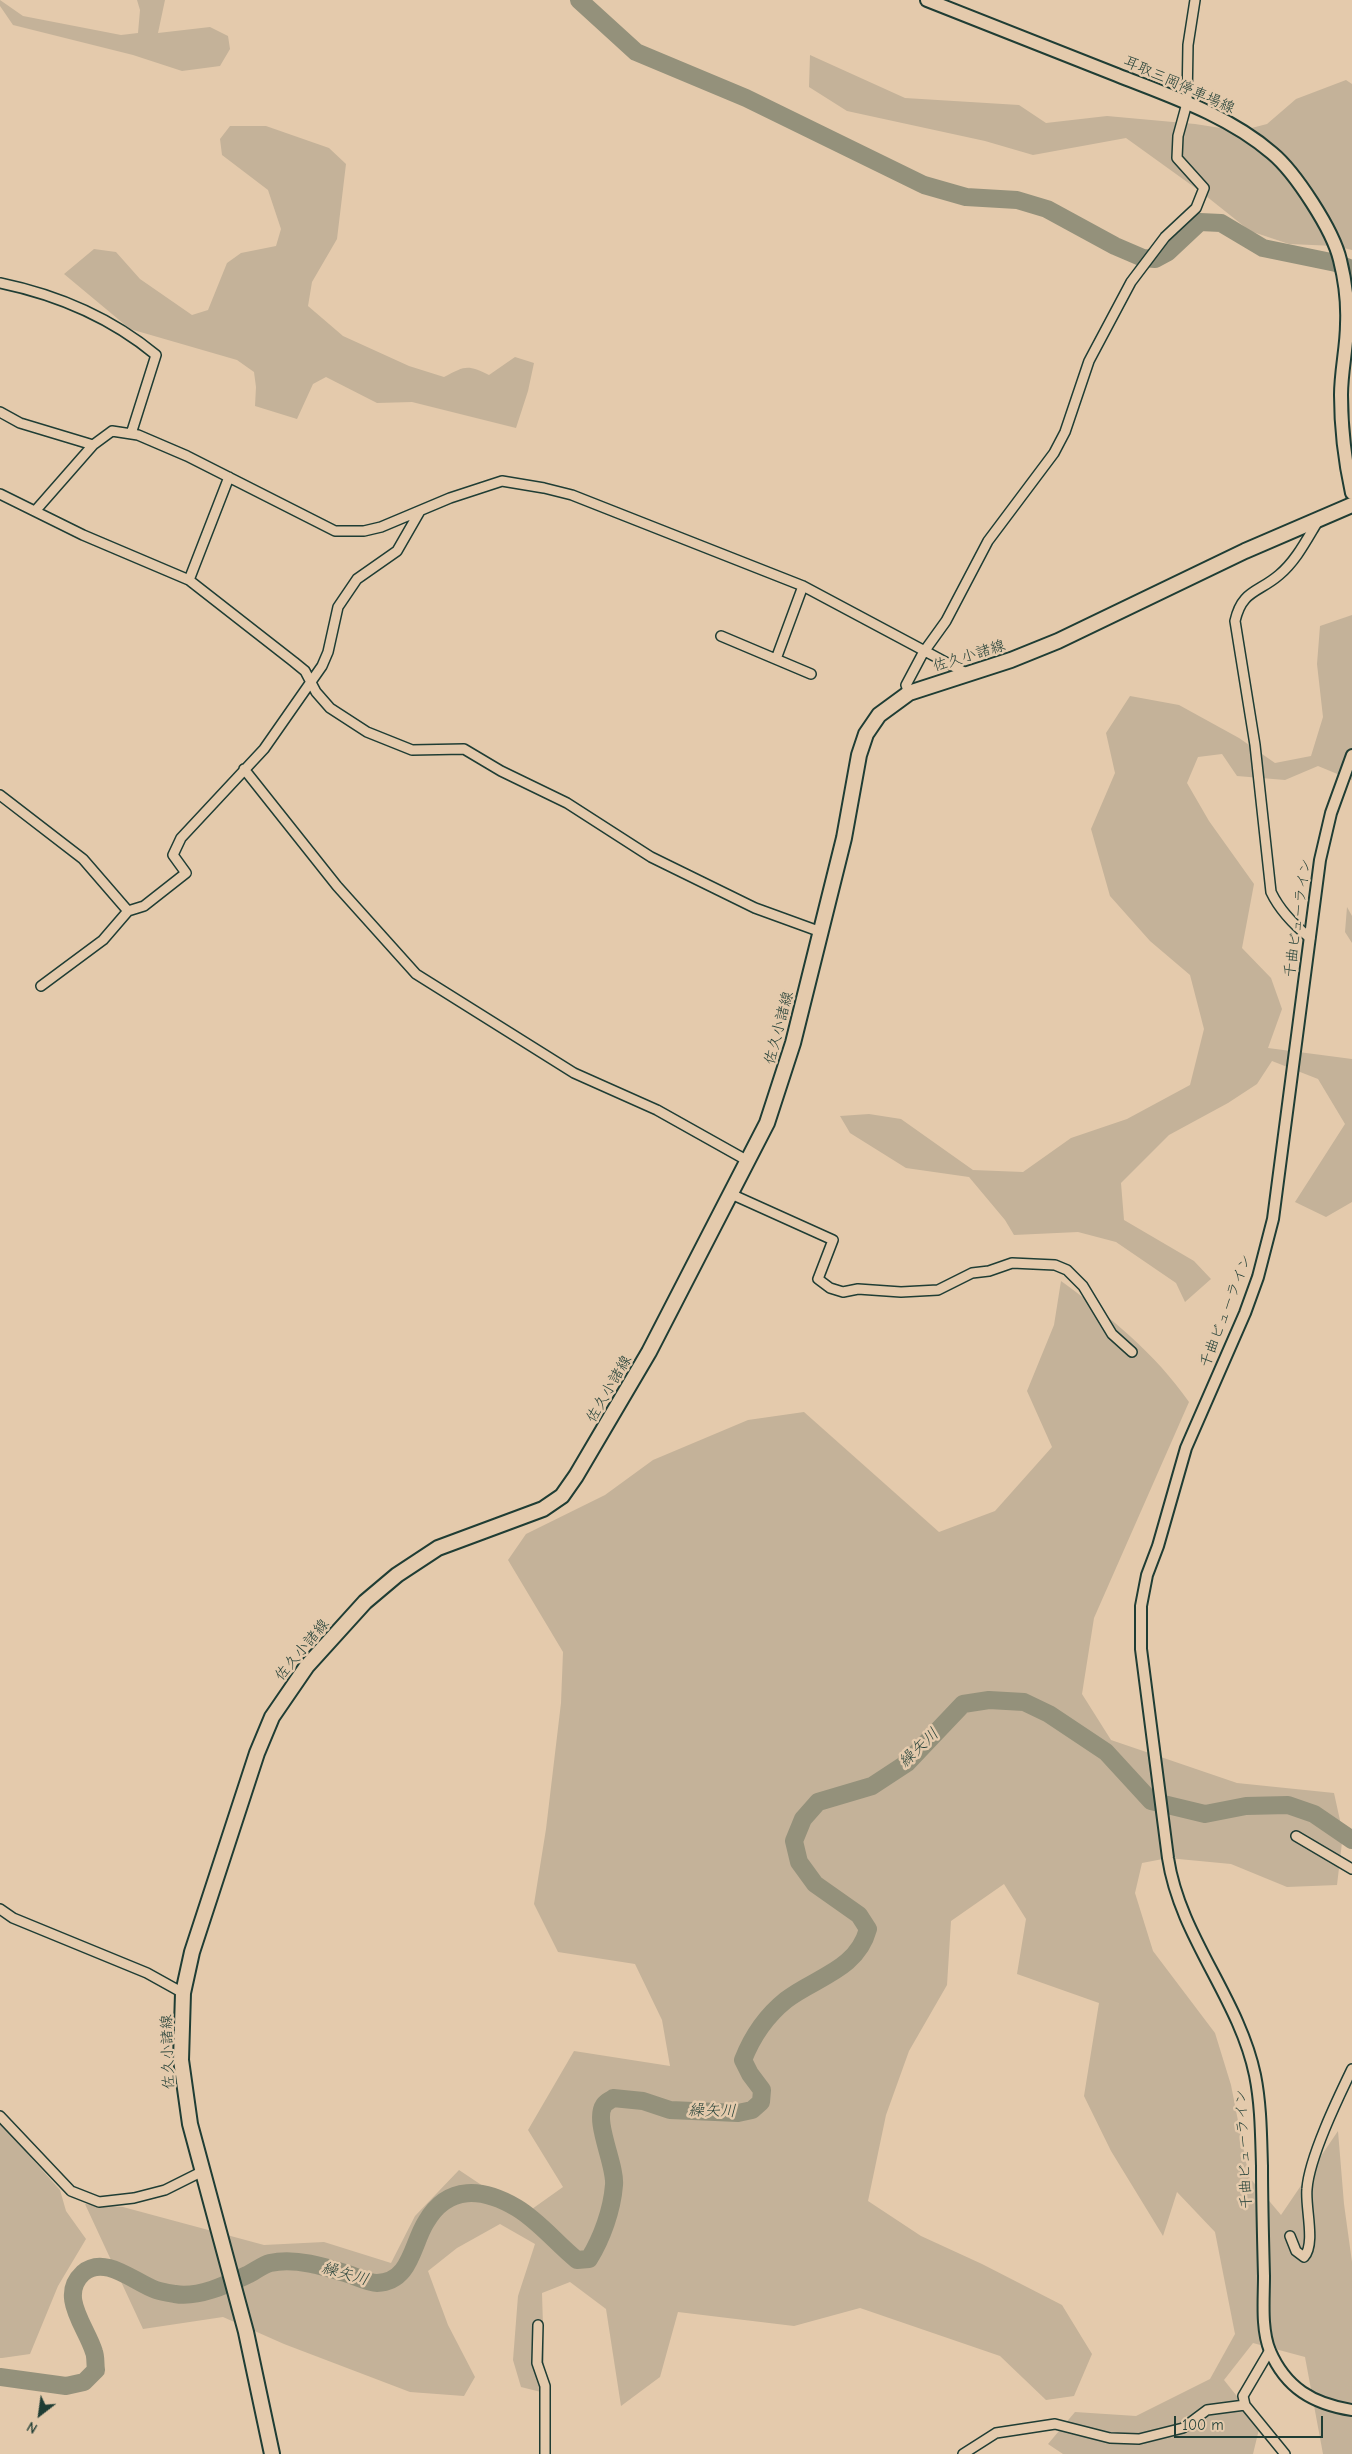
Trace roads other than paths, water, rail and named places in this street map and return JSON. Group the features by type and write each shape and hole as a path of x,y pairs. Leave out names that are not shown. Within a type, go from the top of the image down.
{"main road":[{"name":"耳取三岡停車場線","path":"927,0 1187,103 1222,120 1272,153 1309,196 1340,257 1348,323 1341,395 1348,471 1352,492"},
{"name":"佐久小諸線","path":"272,2454 246,2332 201,2172 190,2124 181,2060 183,1993 196,1936 257,1752 272,1717 289,1689 365,1602 396,1575 438,1548 496,1525 524,1518 543,1510 562,1496 576,1476 649,1352 767,1124 780,1090 844,838 859,755 866,734 879,715 909,693 1011,660 1058,641 1245,551 1352,505"}],"street":[{"path":"909,693 906,685 926,650 946,621 988,541 1054,454 1065,432 1089,361 1132,282 1165,237 1196,208 1204,188 1177,158 1178,136 1187,103 1188,45 1195,0"},
{"path":"0,283 36,290 74,305 104,319 135,338 156,355 131,434"},
{"path":"0,412 20,423 93,446"},
{"path":"36,510 93,446 112,431 131,434 187,456 335,531 364,531 450,498 502,481 544,488 572,495 803,586 966,673"},
{"path":"189,580 230,477"},
{"path":"0,494 36,510 83,535 189,580 300,666 330,708 368,732 412,750 464,749 501,771 568,803 651,857 755,908 820,932"},
{"path":"41,986 103,940 128,911 144,906 186,873 173,856 181,838 264,749 311,683 328,652 338,607 357,579 396,551 420,511"},
{"path":"1310,938 1294,925 1277,905 1271,892 1255,745 1235,621 1238,606 1249,595 1279,575 1293,560 1318,521"},
{"path":"776,659 803,586"},
{"path":"721,636 811,674"},
{"name":"千曲ビューライン","path":"1352,755 1324,839 1273,1219 1258,1277 1186,1448 1158,1546 1146,1575 1141,1606 1140,1649 1169,1866 1182,1908 1194,1936 1236,2017 1255,2076 1261,2127 1264,2316 1270,2350 1291,2382 1302,2393 1314,2399 1352,2410"},
{"path":"244,769 337,886 416,974 574,1073 657,1110 748,1161"},
{"path":"0,794 83,859 128,911"},
{"path":"731,1194 833,1240 818,1279 830,1288 843,1292 858,1290 901,1292 938,1290 972,1273 989,1271 1012,1263 1055,1265 1067,1270 1083,1286 1112,1334 1132,1352"},
{"path":"1296,1836 1352,1870"},
{"path":"0,1909 14,1918 147,1973 183,1993"},
{"path":"1290,2236 1296,2251 1304,2257 1309,2247 1310,2237 1307,2187 1315,2158 1338,2097 1352,2070"},
{"path":"0,2116 71,2191 99,2202 134,2198 165,2190 201,2172"},
{"path":"538,2324 537,2364 545,2386 545,2454"},
{"path":"1270,2350 1244,2396 1244,2405 1285,2454"},
{"path":"963,2454 996,2433 1055,2424 1110,2438 1139,2439 1183,2428 1207,2410 1244,2405"}],"waterway":[{"path":"579,0 636,52 746,98 924,185 966,197 1017,200 1047,209 1115,246 1143,258 1155,259 1168,252 1200,222 1221,223 1263,248 1336,263 1352,269"},
{"name":"繰矢川","path":"0,2377 66,2386 84,2382 96,2370 94,2352 80,2322 73,2301 73,2291 76,2282 83,2273 92,2268 110,2268 156,2290 184,2295 212,2290 250,2274 267,2264 280,2261 320,2266 374,2283 388,2281 404,2269 421,2231 435,2210 445,2201 467,2193 492,2196 517,2208 577,2260 589,2259 606,2224 614,2185 612,2166 601,2121 601,2112 604,2105 613,2098 643,2101 670,2110 738,2113 752,2110 761,2102 762,2090 750,2074 743,2060 755,2035 772,2013 786,2000 834,1971 855,1954 863,1943 868,1929 859,1915 815,1884 799,1862 794,1841 803,1819 818,1802 872,1786 907,1763 963,1704 989,1700 1024,1702 1049,1714 1106,1752 1151,1801 1205,1814 1246,1806 1288,1805 1314,1814 1352,1840"}]}
